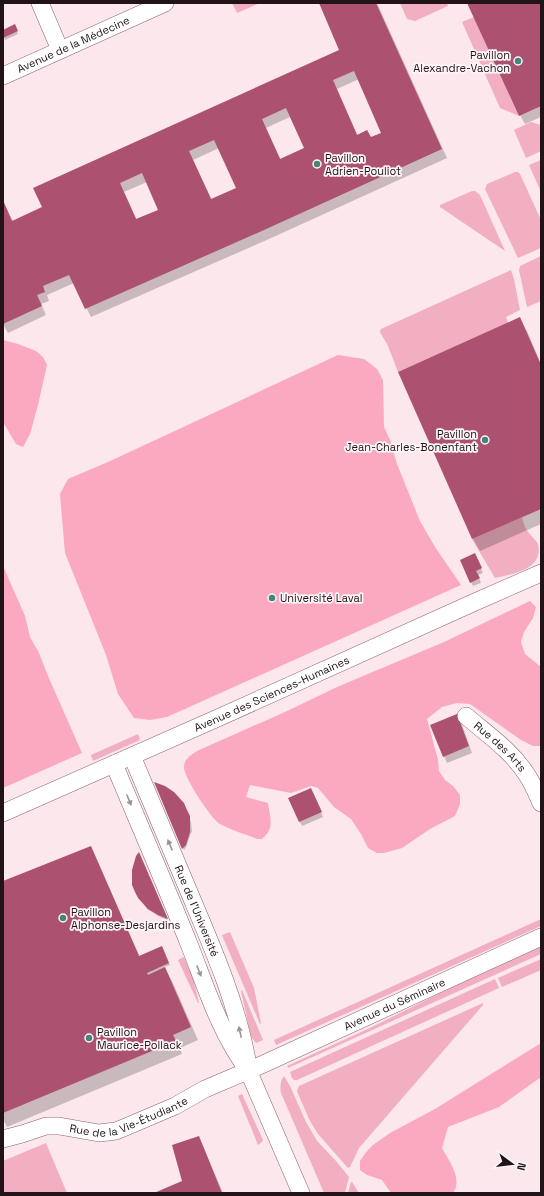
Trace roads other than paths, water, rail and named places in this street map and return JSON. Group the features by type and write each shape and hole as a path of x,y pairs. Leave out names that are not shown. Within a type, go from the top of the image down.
{"street":[{"path":"40,3 60,50"},
{"name":"Avenue de la Médecine","path":"3,76 165,3"},
{"name":"Avenue des Sciences-Humaines","path":"3,813 541,573"},
{"name":"Rue des Arts","path":"466,716 505,749 521,766 541,803"},
{"name":"Rue de l'Université","path":"132,756 222,971 236,1014 248,1070 301,1193"},
{"name":"Rue de l'Université","path":"114,764 186,936 220,1022 240,1059 248,1070"},
{"name":"Avenue du Séminaire","path":"248,1070 541,937"},
{"name":"Rue de la Vie-Étudiante","path":"3,1139 46,1126 59,1126 99,1133 116,1131 175,1106 205,1089 248,1070"}],"place":[{"name":"Pavillon Alexandre-Vachon","path":"518,61"},
{"name":"Pavillon Adrien-Pouliot","path":"317,164"},
{"name":"Pavillon Jean-Charles-Bonenfant","path":"485,440"},
{"name":"Université Laval","path":"272,598"},
{"name":"Pavillon Alphonse-Desjardins","path":"63,918"},
{"name":"Pavillon Maurice-Pollack","path":"89,1038"}]}
